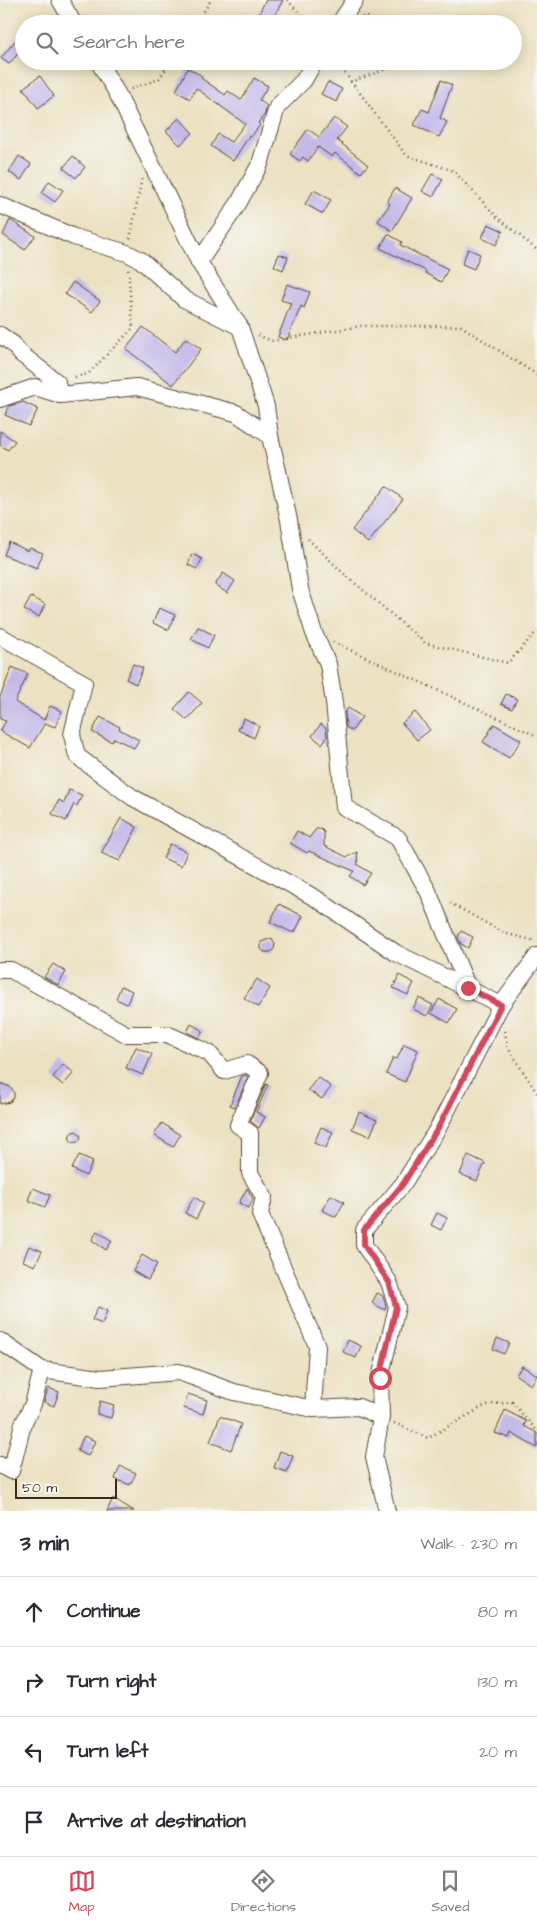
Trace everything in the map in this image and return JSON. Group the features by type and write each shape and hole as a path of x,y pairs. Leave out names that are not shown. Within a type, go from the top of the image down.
{"street":[{"path":"60,0 69,15"},
{"path":"342,15 355,0"},
{"path":"104,70 118,93 199,262 240,327 266,406 270,436 288,520 300,590 314,633 328,664 334,702 344,807 398,838 428,891 468,988"},
{"path":"199,262 238,204 260,164 277,107 304,80 310,70"},
{"path":"0,205 74,237 127,253 141,260 184,298 240,327"},
{"path":"0,335 14,344 20,354 58,389"},
{"path":"0,399 35,387 58,389 137,386 236,413 270,436"},
{"path":"0,636 84,683 72,735 77,756 132,797 316,899 396,953 501,1005"},
{"path":"387,1511 374,1458 381,1417 380,1378 396,1307 389,1282 364,1245 364,1230 403,1184 438,1128 501,1005 537,956"},
{"path":"0,970 11,970 126,1034 167,1034 209,1053 224,1071 247,1064 260,1073 238,1125 250,1133 250,1174 264,1197 260,1214 317,1346 313,1409"},
{"path":"0,1341 42,1370 100,1378 179,1372 234,1392 313,1409 359,1407 381,1417"},
{"path":"0,1466 11,1471 23,1424 33,1404 42,1370"}],"path":[{"path":"202,15 211,0"},
{"path":"287,0 301,15"},
{"path":"118,93 159,79 165,70"},
{"path":"342,70 406,155 454,172 497,217 537,250"},
{"path":"350,82 384,70"},
{"path":"58,389 88,374 134,328 127,253 146,154"},
{"path":"240,327 271,341 361,326 462,326 537,375"},
{"path":"288,520 342,572 426,643 508,663 537,631"},
{"path":"314,633 537,736"},
{"path":"428,891 504,933 537,941"},
{"path":"505,1030 507,1046 537,1092"},
{"path":"381,1417 428,1438 486,1405 512,1402 537,1431"}],"building":[{"path":"266,0 283,0 275,15 263,15 259,13"},
{"path":"15,41 15,57 9,64 1,58"},
{"path":"187,70 192,70 225,95 228,91 241,100 254,78 268,86 259,100 267,106 265,114 258,123 260,125 251,137 249,136 233,161 211,146 218,134 231,142 245,124 196,88 190,99 176,91"},
{"path":"40,76 54,96 38,108 23,88"},
{"path":"441,80 452,85 440,118 447,122 439,137 414,125 422,109 429,112"},
{"path":"328,82 342,89 336,102 321,94"},
{"path":"179,118 193,133 180,145 166,131"},
{"path":"334,118 347,127 337,140 368,165 361,173 335,153 332,157 318,147 308,161 303,157 300,161 290,154 308,129 319,137"},
{"path":"19,156 31,164 21,180 9,172"},
{"path":"73,156 85,167 76,178 63,168"},
{"path":"432,174 443,179 433,197 422,191"},
{"path":"49,181 63,190 55,202 42,193"},
{"path":"395,188 412,198 392,231 378,221 390,204 387,202"},
{"path":"314,190 331,200 323,214 305,204"},
{"path":"10,220 35,236 25,250 3,235"},
{"path":"488,224 503,231 496,245 482,238"},
{"path":"388,234 402,242 400,245 448,269 441,282 425,273 426,271 380,248"},
{"path":"468,249 480,254 474,269 462,264"},
{"path":"279,254 288,257 283,270 274,266"},
{"path":"73,282 100,301 92,312 65,294"},
{"path":"287,284 310,292 304,308 301,306 287,340 278,337 291,303 281,300"},
{"path":"143,327 175,352 186,338 201,349 173,385 126,349"},
{"path":"23,402 38,409 29,426 5,415 9,406"},
{"path":"0,431 15,441 8,450 0,445"},
{"path":"386,486 403,499 368,543 352,530"},
{"path":"9,542 28,551 30,548 43,553 37,568 4,555"},
{"path":"192,554 202,559 197,569 188,565"},
{"path":"223,573 235,581 227,593 215,585"},
{"path":"31,597 45,604 39,617 24,610"},
{"path":"159,608 175,615 169,630 153,623"},
{"path":"198,627 214,635 208,648 191,639"},
{"path":"133,664 143,668 136,684 126,679"},
{"path":"12,667 28,674 15,702 44,720 50,706 62,711 55,727 45,723 30,748 0,731 6,721 0,719 0,697"},
{"path":"189,692 202,703 187,720 174,709"},
{"path":"506,694 517,699 512,709 501,704"},
{"path":"348,708 362,717 352,731 346,727 345,712"},
{"path":"415,712 430,730 417,740 402,723"},
{"path":"100,717 120,727 119,729 139,740 134,748 114,738 112,742 92,732"},
{"path":"244,718 259,726 254,738 238,730"},
{"path":"321,724 326,728 327,737 322,744 312,736"},
{"path":"494,724 521,740 509,758 483,742"},
{"path":"69,790 82,795 77,806 74,804 66,821 52,814 59,800 64,803"},
{"path":"121,818 137,827 120,861 101,853"},
{"path":"316,829 321,829 324,832 324,846 347,857 357,852 358,865 371,873 363,885 350,876 354,871 309,851 307,853 290,843 297,831 309,838"},
{"path":"170,844 187,852 181,866 163,858"},
{"path":"279,904 303,916 295,932 270,922"},
{"path":"461,931 473,937 468,948 461,944 458,937"},
{"path":"272,938 275,944 274,949 271,952 264,952 261,949 261,942"},
{"path":"53,964 66,972 58,985 44,977"},
{"path":"399,975 414,983 408,995 393,988"},
{"path":"257,979 270,988 258,1007 244,998"},
{"path":"121,986 132,991 127,1004 116,999"},
{"path":"419,998 433,1005 427,1016 413,1009"},
{"path":"439,999 457,1009 449,1023 431,1013"},
{"path":"191,1024 203,1031 199,1038 187,1032"},
{"path":"404,1044 418,1050 405,1082 386,1074 393,1058 397,1059"},
{"path":"136,1047 152,1054 143,1075 126,1068"},
{"path":"63,1064 74,1073 63,1085 53,1077"},
{"path":"242,1076 248,1077 235,1107 230,1105"},
{"path":"318,1077 331,1087 322,1099 308,1090"},
{"path":"0,1083 10,1087 14,1092 14,1097 10,1102 0,1104"},
{"path":"266,1084 268,1085 256,1112 265,1117 259,1128 250,1121"},
{"path":"359,1112 377,1120 370,1136 352,1129"},
{"path":"162,1123 180,1135 173,1147 154,1135"},
{"path":"321,1127 333,1132 326,1148 314,1143"},
{"path":"75,1131 81,1137 75,1143 69,1137"},
{"path":"79,1155 93,1161 86,1176 72,1169"},
{"path":"468,1155 485,1163 477,1181 460,1174"},
{"path":"33,1188 50,1195 45,1207 28,1200"},
{"path":"247,1188 253,1199 249,1208 239,1203"},
{"path":"331,1195 344,1202 336,1217 322,1210"},
{"path":"194,1197 204,1203 196,1219 185,1213"},
{"path":"437,1213 447,1218 441,1230 431,1225"},
{"path":"97,1231 112,1241 106,1250 92,1240"},
{"path":"29,1246 42,1251 35,1266 23,1261"},
{"path":"142,1255 157,1264 148,1280 133,1271"},
{"path":"377,1293 383,1296 385,1310 372,1303"},
{"path":"98,1307 107,1311 102,1324 92,1320"},
{"path":"497,1338 509,1343 504,1354 493,1349"},
{"path":"348,1340 361,1346 356,1358 343,1352"},
{"path":"522,1366 537,1375 531,1385 516,1375"},
{"path":"48,1388 59,1392 54,1406 44,1402"},
{"path":"188,1394 207,1400 203,1414 184,1408"},
{"path":"100,1401 114,1405 111,1418 97,1414"},
{"path":"505,1410 526,1421 524,1426 537,1433 537,1448 511,1433 509,1438 495,1433"},
{"path":"220,1416 241,1424 231,1450 210,1442"},
{"path":"84,1436 95,1441 88,1456 77,1451"},
{"path":"280,1451 293,1456 287,1472 274,1468"},
{"path":"120,1466 136,1473 130,1485 115,1479"},
{"path":"113,1498 134,1511 107,1511"}],"route":[{"path":"380,1378 396,1307 389,1282 364,1245 364,1230 403,1184 438,1128 501,1005 468,988"}]}
